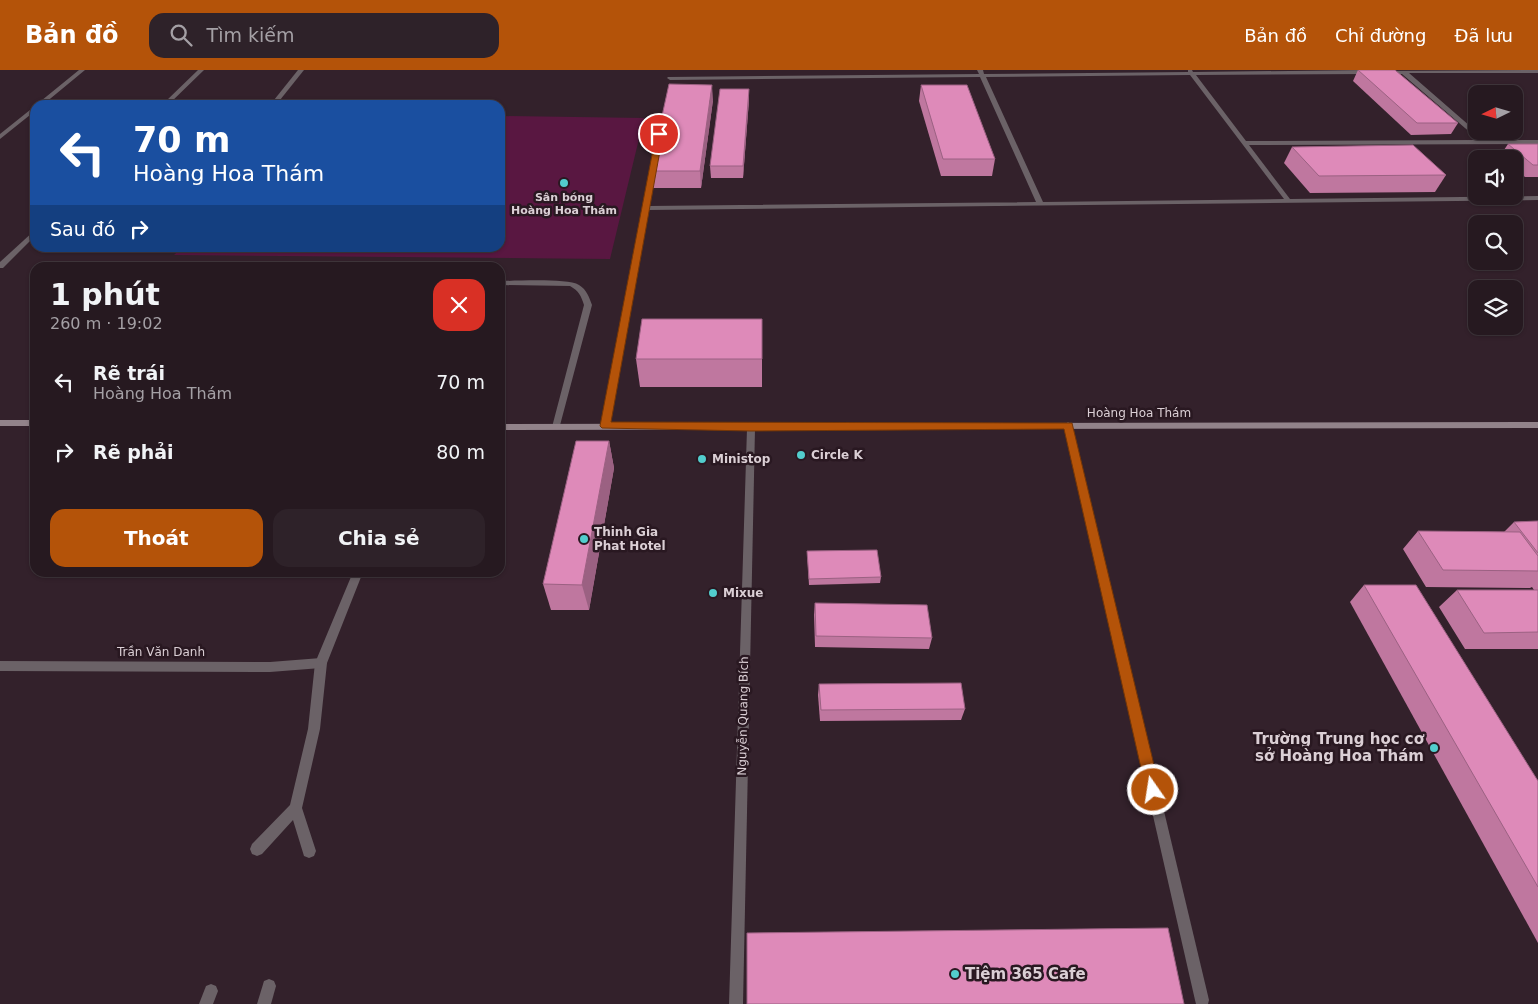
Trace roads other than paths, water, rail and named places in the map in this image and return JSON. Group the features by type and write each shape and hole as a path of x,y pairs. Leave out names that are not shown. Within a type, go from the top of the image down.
{"main road":[{"path":"0,423 30,424"},
{"name":"Hoàng Hoa Thám","path":"505,427 1538,425"}],"street":[{"path":"45,100 82,70"},
{"path":"170,100 200,70"},
{"path":"277,100 301,70"},
{"path":"770,70 770,77"},
{"path":"668,87 671,74 770,77 981,72 1404,72 1538,70"},
{"path":"981,72 1040,203"},
{"path":"1191,72 1288,200"},
{"path":"1404,72 1483,141"},
{"path":"0,138 30,112"},
{"path":"1244,143 1538,142"},
{"path":"605,426 654,162"},
{"path":"645,208 1538,198"},
{"path":"0,266 30,237"},
{"path":"505,282 572,284 582,289 585,295 588,305 556,427"},
{"path":"1068,425 1202,1000"},
{"name":"Nguyễn Quang Bích","path":"736,1004 751,428"},
{"path":"309,851 296,808 314,729 321,663 356,577"},
{"name":"Trần Văn Danh","path":"0,666 270,667 321,663"},
{"path":"257,849 296,808"},
{"path":"264,1004 270,986"}],"place":[{"name":"Sân bóng Hoàng Hoa Thám","path":"564,183"},
{"name":"Circle K","path":"801,455"},
{"name":"Ministop","path":"702,459"},
{"name":"Thinh Gia Phat Hotel","path":"584,539"},
{"name":"Mixue","path":"713,593"},
{"name":"Trường Trung học cơ sở Hoàng Hoa Thám","path":"1434,748"},
{"name":"Tiệm 365 Cafe","path":"955,974"}]}
